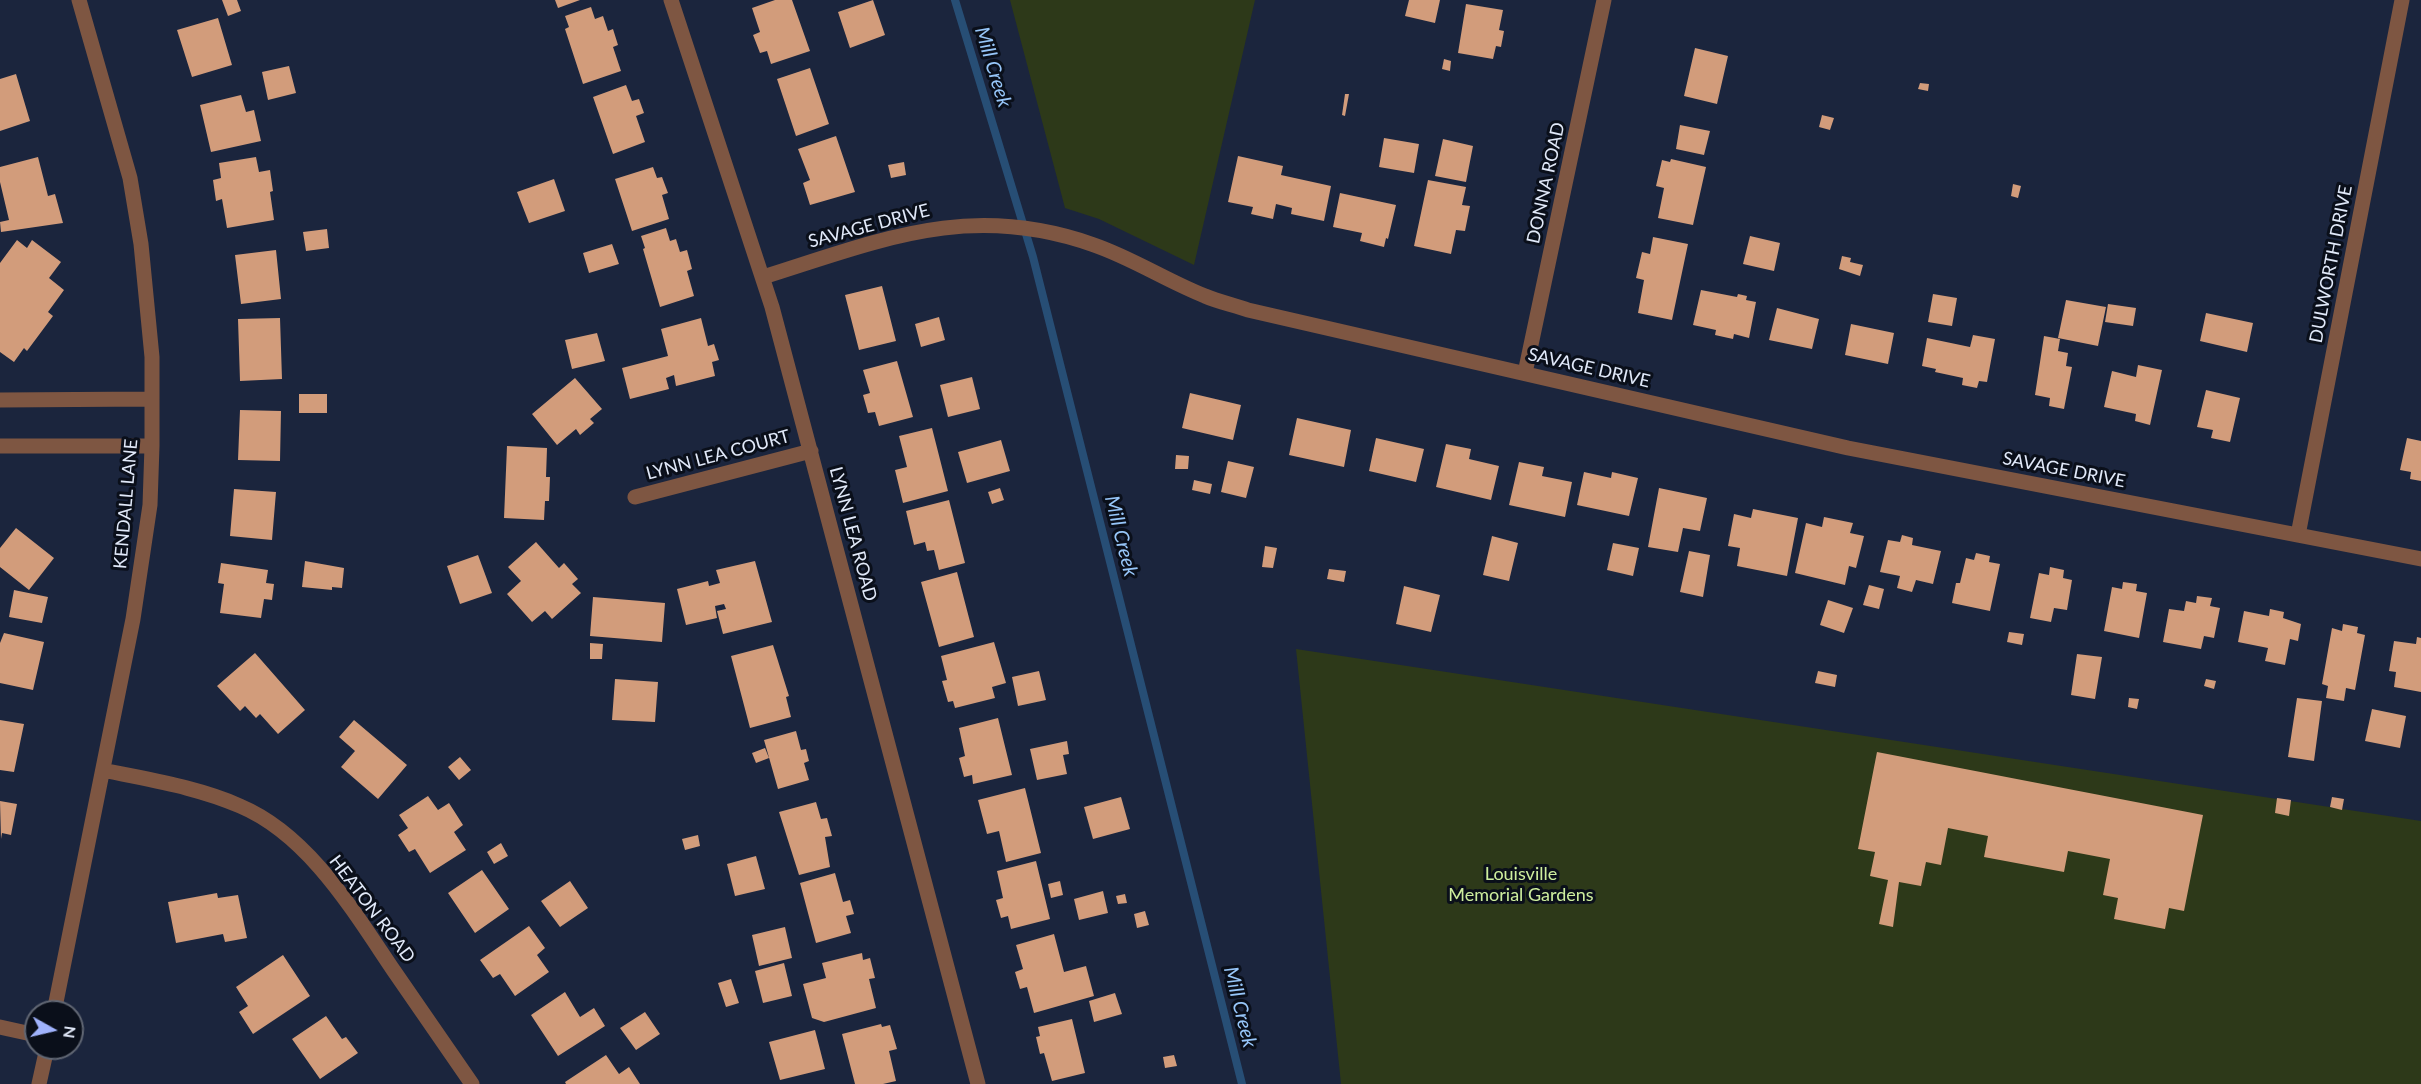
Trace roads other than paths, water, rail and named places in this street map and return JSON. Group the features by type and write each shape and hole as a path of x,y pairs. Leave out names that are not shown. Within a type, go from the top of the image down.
{"street":[{"name":"KENDALL LANE","path":"56,1000 146,540 152,446 152,357 141,244 130,178 79,0"},
{"name":"LYNN LEA ROAD","path":"671,0 763,277 978,1084"},
{"name":"DONNA ROAD","path":"1525,373 1604,0"},
{"name":"DULWORTH DRIVE","path":"2298,535 2402,0"},
{"name":"SAVAGE DRIVE","path":"763,277 893,236 947,226 996,224 1043,231 1094,245 1205,296 1248,310 1848,448 2421,559"},
{"path":"0,400 152,399"},
{"path":"0,446 152,446"},
{"name":"LYNN LEA COURT","path":"635,498 810,451"},
{"name":"HEATON ROAD","path":"103,770 193,789 240,806 293,841 331,882 472,1084"},
{"path":"0,1027 24,1032"},
{"path":"39,1084 44,1060"}],"waterway":[{"name":"Mill Creek","path":"955,0 1033,257 1242,1084"}],"park label":[{"name":"Louisville Memorial Gardens","path":"1521,884"}]}
